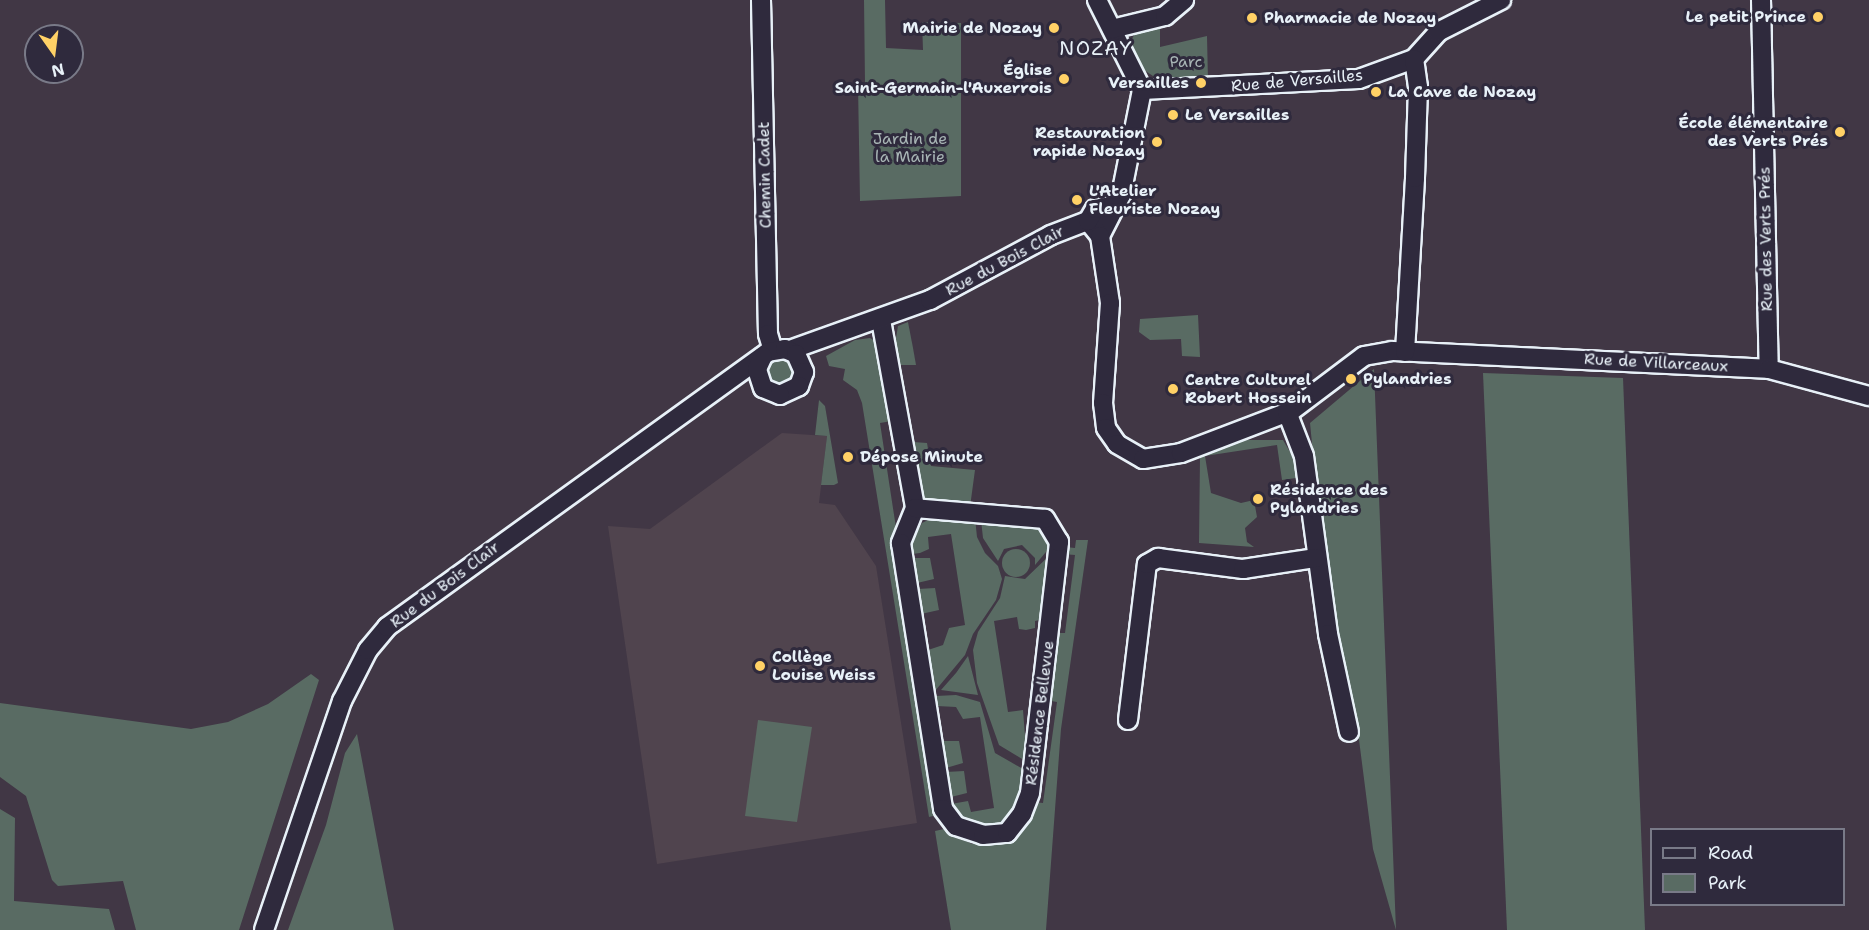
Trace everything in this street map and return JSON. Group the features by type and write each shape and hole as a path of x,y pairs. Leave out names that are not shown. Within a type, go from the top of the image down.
{"street":[{"name":"Chemin Cadet","path":"761,0 768,334 775,352"},
{"path":"1088,221 1100,236 1115,205 1131,160 1142,90 1097,0"},
{"path":"1112,29 1165,16 1184,0"},
{"path":"1405,352 1418,87 1414,59 1438,32 1501,0"},
{"name":"Rue des Verts Prés","path":"1761,0 1769,369"},
{"name":"Rue de Versailles","path":"1142,90 1347,80 1414,59"},
{"name":"Rue du Bois Clair","path":"264,930 342,701 368,650 399,615 775,352 817,343 930,300 1051,235 1088,221 1095,210 1115,205"},
{"name":"Rue de Villarceaux","path":"1100,236 1110,303 1103,404 1107,428 1117,444 1132,456 1157,458 1181,453 1287,412 1364,356 1405,352 1769,369 1869,396"},
{"path":"881,320 915,508"},
{"path":"1407,327 1440,352"},
{"path":"803,365 775,352 757,369 760,383 774,394 787,394 803,380 803,365 817,343"},
{"name":"Rue du Bois Clair","path":"712,395 737,386 760,383"},
{"path":"1287,412 1304,456 1316,558 1349,732"},
{"name":"Résidence Bellevue","path":"915,508 1045,519 1059,542 1030,793 1022,814 1007,833 983,835 956,826 943,809 901,543 915,508"},
{"path":"1128,720 1147,564 1158,558 1243,569 1316,558"}],"shaded area":[{"name":"Collège Louise Weiss","path":"782,433 827,436 819,503 835,505 876,566 917,823 657,864 608,526 650,529"}],"green space":[{"name":"Jardin de la Mairie","path":"864,0 885,0 886,48 923,50 922,22 961,23 961,196 860,201 858,85 865,84"},
{"name":"Parc","path":"1160,26 1160,47 1207,36 1208,81 1159,80 1144,70 1130,42 1136,32"},
{"path":"1198,315 1200,357 1182,356 1181,339 1150,340 1139,332 1140,319"},
{"path":"908,322 916,365 900,365 895,344 898,326"},
{"path":"870,338 877,342 892,421 880,423 909,613 902,615 933,816 929,817 862,403 857,390 843,380 845,369 829,366 826,356 855,340"},
{"path":"780,358 790,362 794,372 790,382 780,386 770,382 766,372 770,362"},
{"path":"1374,369 1396,930 1373,849 1358,732 1325,577 1310,423"},
{"path":"1483,373 1623,378 1645,930 1507,930"},
{"path":"819,400 825,406 838,483 834,485 821,485 827,436 815,435"},
{"path":"1243,440 1283,440 1293,457 1296,478 1282,480 1277,445 1205,456 1211,493 1241,503 1254,500 1257,517 1245,528 1247,542 1254,547 1199,543 1200,457"},
{"path":"913,442 927,443 931,466 975,470 970,507 939,504 925,498 917,488 910,445"},
{"path":"975,518 977,537 985,553 998,566 1002,579 996,600 973,634 965,655 935,691 928,650 943,645 949,628 965,625 951,534 928,537 929,549 920,553 912,554 912,542 922,523 930,519"},
{"path":"981,520 1030,524 1041,530 1051,546 1035,565 1035,558 1022,545 1004,549 998,561 983,538"},
{"path":"1076,540 1088,540 1061,729 1046,930 951,930 935,831 944,829 972,844 1007,839 1025,825 1034,802 1043,803 1057,702 1046,700 1054,633 1065,633 1075,555 1063,554 1066,547 1075,548"},
{"path":"1016,549 1026,553 1030,563 1026,573 1016,577 1006,573 1002,563 1006,553"},
{"path":"1053,552 1044,619 1035,621 1035,628 1026,630 1019,629 1017,617 994,621 1008,712 1023,710 1027,762 999,745 977,683 973,650 978,632 1000,598 1005,576 1025,579"},
{"path":"914,558 930,558 934,579 917,583"},
{"path":"935,588 939,610 921,614 918,589"},
{"path":"968,656 978,695 941,690 956,673"},
{"path":"311,674 319,680 239,930 136,930 123,881 58,886 52,880 26,796 0,777 0,703 191,729 228,722 268,704"},
{"path":"956,695 980,702 995,753 1023,769 1021,800 1014,816 998,831 957,819 951,804 968,801 971,812 994,808 980,717 963,719 956,707 937,706 936,696"},
{"path":"758,720 812,727 797,822 745,816"},
{"path":"357,734 394,930 288,930 326,825 345,753"},
{"path":"942,741 959,741 963,763 946,768"},
{"path":"964,771 967,793 951,797 946,772"},
{"path":"0,809 15,818 14,901 109,909 115,930 0,930"}],"place":[{"name":"Le petit Prince","path":"1818,17"},
{"name":"Pharmacie de Nozay","path":"1252,18"},
{"name":"Mairie de Nozay","path":"1054,28"},
{"name":"Église Saint-Germain-l'Auxerrois","path":"1064,79"},
{"name":"Versailles","path":"1201,83"},
{"name":"La Cave de Nozay","path":"1376,92"},
{"name":"Le Versailles","path":"1173,115"},
{"name":"École élémentaire des Verts Prés","path":"1840,132"},
{"name":"Restauration rapide Nozay","path":"1157,142"},
{"name":"L'Atelier Fleuriste Nozay","path":"1077,200"},
{"name":"Pylandries","path":"1351,379"},
{"name":"Centre Culturel Robert Hossein","path":"1173,389"},
{"name":"Dépose Minute","path":"848,457"},
{"name":"Résidence des Pylandries","path":"1258,499"},
{"name":"Collège Louise Weiss","path":"760,666"}],"district":[{"name":"NOZAY","path":"1096,48"}]}
